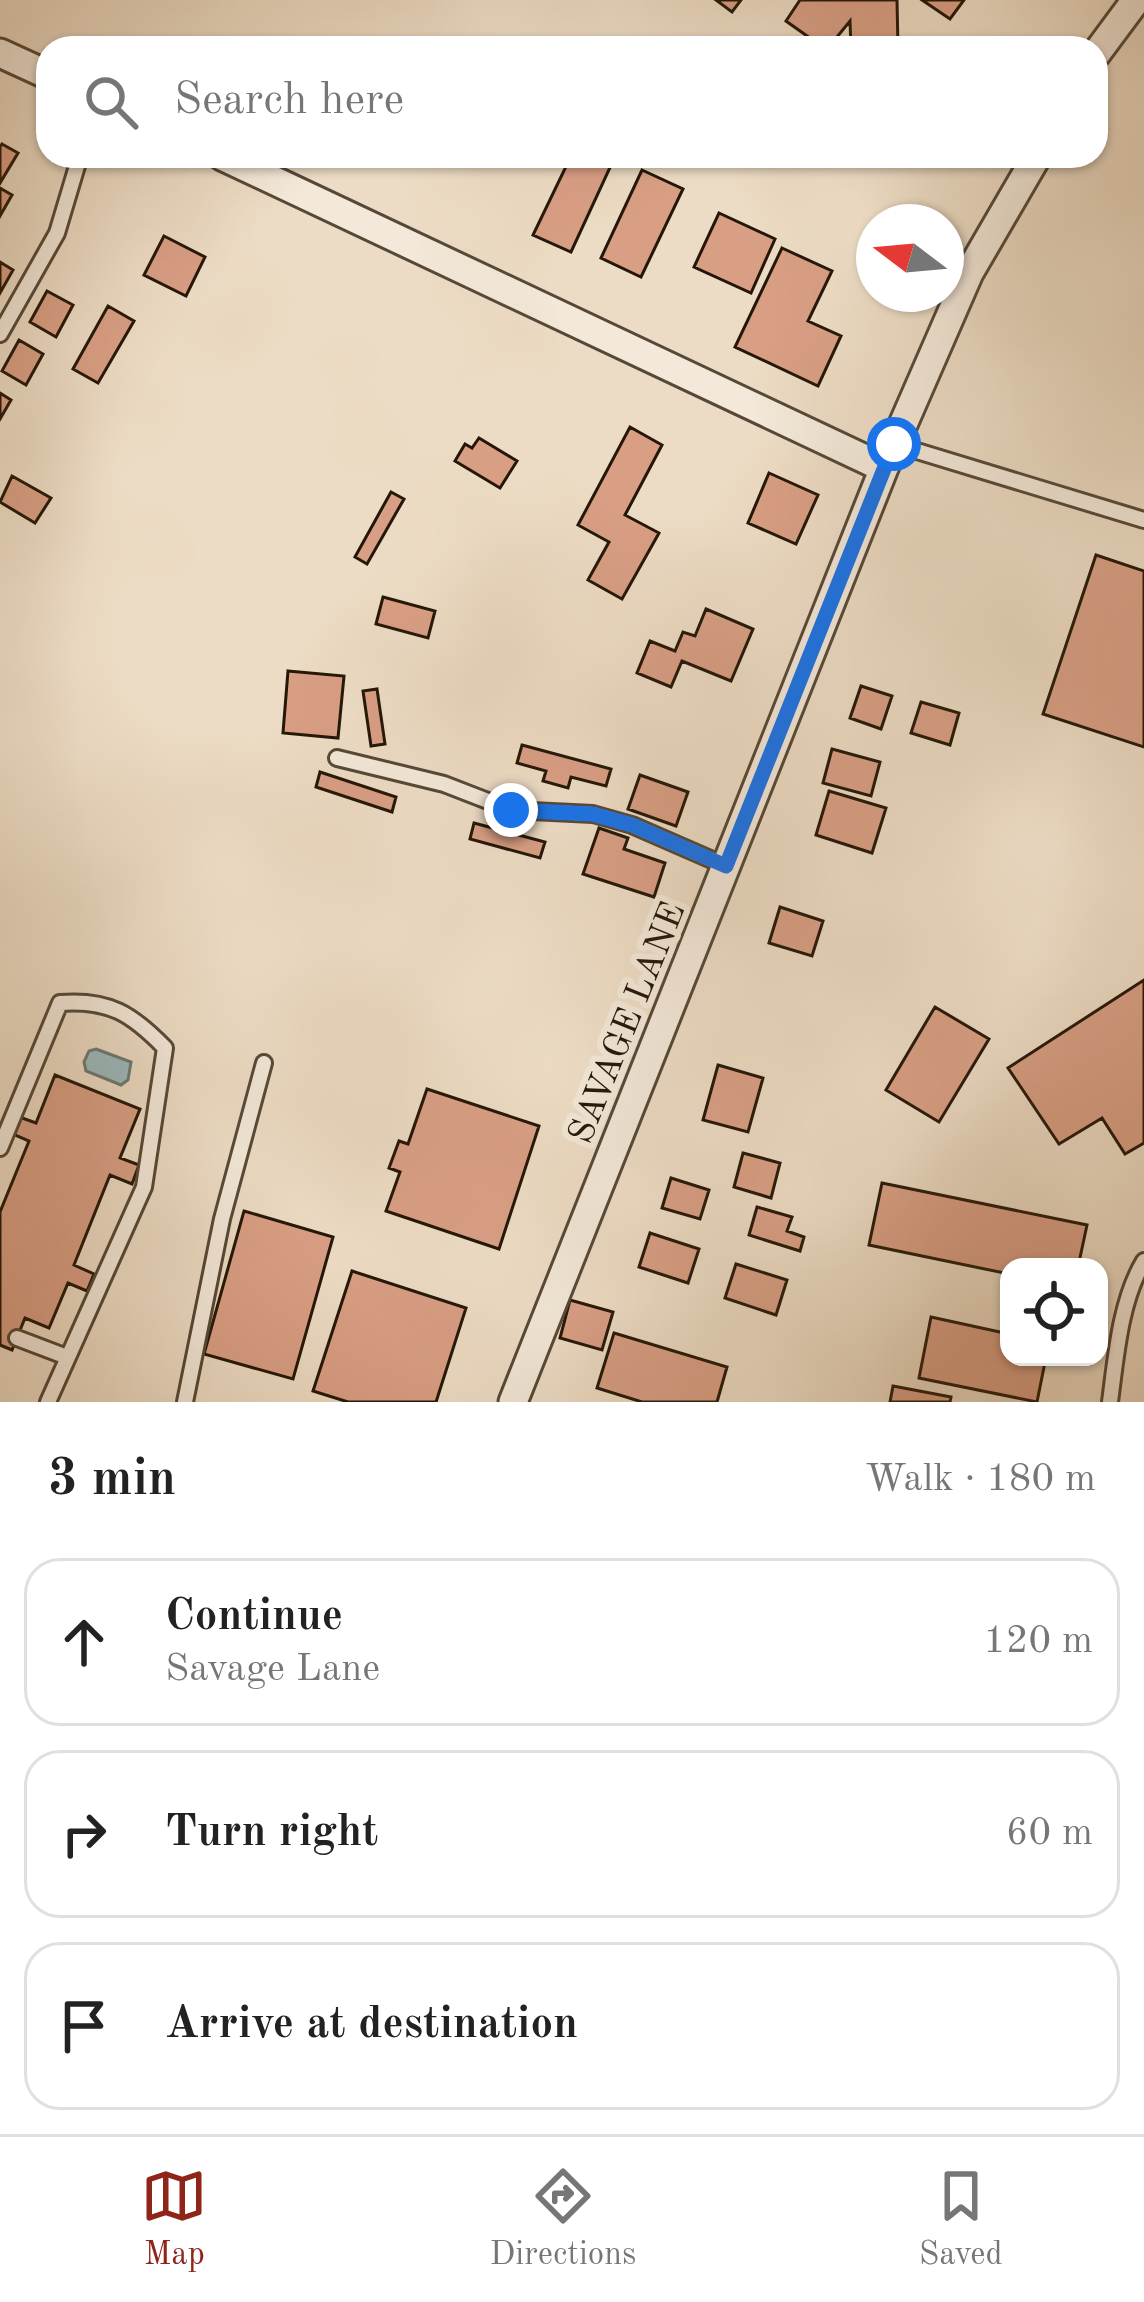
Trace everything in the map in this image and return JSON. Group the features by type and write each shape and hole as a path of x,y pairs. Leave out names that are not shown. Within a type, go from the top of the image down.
{"street":[{"path":"1108,38 1136,0"},
{"path":"0,53 36,70"},
{"path":"249,168 889,456"},
{"name":"SAVAGE LANE","path":"513,1402 889,456 969,274 1029,168"}],"lane":[{"path":"0,334 57,233 76,168"},
{"path":"889,456 1144,520"},
{"path":"338,758 444,784 511,810 592,814 632,825 726,866"},
{"path":"0,1148 60,1003 85,1001 135,1017 165,1048 145,1187 49,1402"},
{"path":"185,1402 222,1219 264,1064"},
{"path":"1110,1402 1118,1345 1144,1261"},
{"path":"17,1338 68,1358"}],"water":[{"path":"96,1049 131,1062 128,1080 121,1085 86,1071 89,1051"}],"building":[{"path":"716,0 741,0 732,12"},
{"path":"800,0 897,0 898,36 851,36 850,21 838,36 807,36 786,21"},
{"path":"922,0 964,0 950,19"},
{"path":"0,147 18,153 0,183"},
{"path":"565,168 610,168 571,252 533,235"},
{"path":"642,170 683,189 641,277 601,258"},
{"path":"0,188 12,195 0,216"},
{"path":"719,213 775,239 751,293 694,267"},
{"path":"164,236 205,257 186,296 144,275"},
{"path":"782,248 832,271 808,321 841,336 818,386 735,347"},
{"path":"0,262 13,270 0,293"},
{"path":"47,291 73,305 56,337 30,322"},
{"path":"108,306 134,321 98,383 73,369"},
{"path":"19,340 43,354 26,385 2,371"},
{"path":"0,393 11,400 0,419"},
{"path":"630,427 662,445 625,515 659,533 622,599 588,580 609,542 578,525"},
{"path":"479,438 517,461 500,488 455,461 465,444 472,448"},
{"path":"769,473 818,495 796,544 748,523"},
{"path":"12,476 51,498 35,523 0,502"},
{"path":"391,492 404,499 367,564 355,557"},
{"path":"1096,555 1144,571 1144,747 1043,714"},
{"path":"383,597 435,611 428,638 376,624"},
{"path":"706,609 753,629 731,681 682,661 671,687 637,673 650,641 675,651 683,632 695,636"},
{"path":"288,671 344,676 338,738 283,733"},
{"path":"861,686 892,696 881,729 850,718"},
{"path":"377,689 385,744 371,746 363,691"},
{"path":"921,702 959,713 950,745 911,733"},
{"path":"522,745 611,769 606,786 571,777 568,788 543,781 546,771 517,763"},
{"path":"832,749 880,762 871,796 823,783"},
{"path":"320,772 396,797 392,812 316,787"},
{"path":"640,775 688,792 676,826 628,809"},
{"path":"829,791 886,808 872,853 816,835"},
{"path":"474,823 545,842 540,858 470,839"},
{"path":"599,828 628,838 624,849 665,863 654,897 583,874"},
{"path":"780,907 823,921 812,956 769,943"},
{"path":"1144,980 1144,1143 1125,1154 1102,1118 1059,1144 1008,1068"},
{"path":"935,1007 989,1039 939,1122 886,1090"},
{"path":"718,1065 763,1078 748,1132 703,1120"},
{"path":"55,1075 140,1109 120,1158 139,1165 132,1184 110,1175 74,1265 94,1274 87,1291 68,1283 49,1328 25,1318 12,1350 0,1345 0,1212 29,1141 8,1132 14,1115 36,1123"},
{"path":"427,1089 539,1126 499,1249 386,1211 400,1172 389,1168 399,1141 408,1144"},
{"path":"743,1153 780,1163 771,1198 734,1187"},
{"path":"671,1178 709,1190 700,1219 662,1208"},
{"path":"882,1183 1087,1225 1080,1258 1000,1258 1000,1272 869,1245"},
{"path":"757,1207 792,1217 787,1231 804,1237 800,1251 749,1235"},
{"path":"244,1211 333,1237 293,1379 204,1354"},
{"path":"650,1233 699,1249 688,1283 639,1267"},
{"path":"736,1264 787,1280 776,1315 725,1298"},
{"path":"352,1271 466,1308 436,1402 348,1402 313,1391"},
{"path":"570,1300 613,1312 602,1350 560,1338"},
{"path":"931,1317 1000,1332 1000,1366 1044,1366 1037,1402 919,1378"},
{"path":"614,1333 727,1367 717,1402 642,1402 597,1388"},
{"path":"893,1386 951,1397 950,1402 890,1402"}],"route":[{"path":"511,810 592,814 632,825 726,866 894,444"}]}
